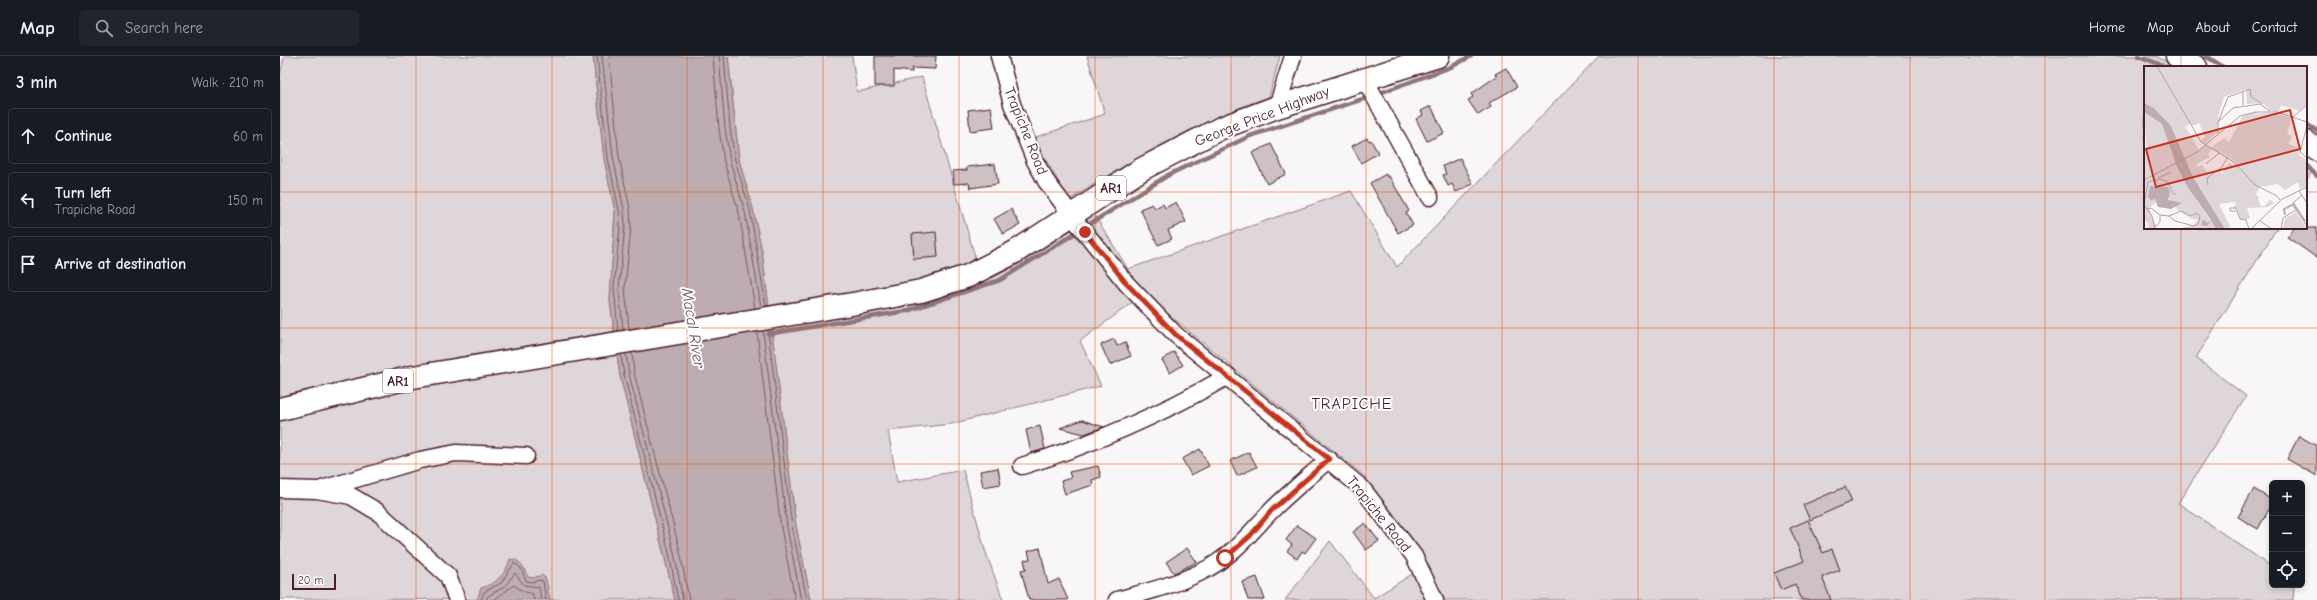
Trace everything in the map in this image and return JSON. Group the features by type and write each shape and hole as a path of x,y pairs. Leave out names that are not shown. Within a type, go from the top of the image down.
{"highway":[{"name":"AR1","path":"1367,78 1411,56"},
{"name":"AR1","path":"1367,78 1407,67 1438,56"},
{"path":"2177,56 2194,66"},
{"name":"George Price Highway","path":"280,409 413,377 518,361 921,291 968,276 1015,252 1072,216 1111,188 1184,146 1221,128 1277,107 1367,78"},
{"path":"2307,143 2317,150"}],"street":[{"name":"Trapiche Road","path":"999,56 1012,104 1035,161 1046,181 1072,216 1127,284 1149,309 1176,335 1329,459 1362,488 1401,537 1414,556 1435,600"},
{"path":"1277,107 1293,56"},
{"path":"1367,78 1430,197"},
{"path":"1022,466 1076,449 1131,426 1198,393 1228,376"},
{"path":"317,490 420,460 449,454 526,456"},
{"path":"1117,600 1177,582 1202,572 1225,558 1250,536 1272,510 1329,459"},
{"path":"280,489 317,490 351,496 378,512 448,576 457,600"}],"shaded area":[{"path":"284,56 593,56 604,159 615,211 610,301 620,376 675,600 280,599 280,76"},
{"path":"728,56 852,56 857,92 922,77 976,260 937,276 862,314 909,306 937,299 979,284 1019,264 1094,214 1128,269 1351,191 1397,267 1599,56 2156,56 2174,66 2144,66 2144,229 2276,229 2196,358 2246,396 2178,503 2269,565 2269,588 2294,588 2293,600 1285,600 1330,541 1374,598 1425,566 1365,477 1144,294 1080,341 1101,386 951,424 888,431 897,482 963,470 985,550 1003,600 811,600 796,526 762,252 753,209 739,160"},
{"path":"1087,56 1280,56 1269,97 1216,118 1166,142 1069,200 1033,138 1105,114"},
{"path":"2307,163 2313,170 2307,179"}],"water":[{"name":"Macal River","path":"593,56 728,56 739,160 753,209 762,252 796,526 811,600 675,600 620,376 610,301 615,211 604,159"},
{"path":"510,559 520,562 528,577 533,578 542,575 546,579 550,600 477,600 481,588 500,578"}],"building":[{"path":"875,56 936,56 935,69 912,68 912,72 894,70 894,86 875,86"},
{"path":"1506,68 1517,87 1489,103 1491,107 1478,115 1468,100 1473,97 1471,94 1497,76 1495,74"},
{"path":"1431,106 1444,133 1427,141 1416,119 1423,115 1421,111"},
{"path":"991,107 994,128 970,131 968,110"},
{"path":"1367,138 1369,141 1371,140 1378,153 1361,163 1352,146"},
{"path":"1271,144 1286,174 1267,184 1252,153"},
{"path":"1460,158 1473,184 1456,192 1452,184 1448,186 1443,175 1446,174 1443,166"},
{"path":"995,164 998,184 970,188 969,183 954,184 953,171 967,170 967,167"},
{"path":"1386,174 1387,177 1389,176 1409,211 1406,213 1413,225 1398,233 1370,183"},
{"path":"1176,202 1186,222 1168,230 1172,239 1158,245 1140,209 1152,204 1155,208 1163,204 1165,208"},
{"path":"1011,209 1020,225 1003,234 994,219"},
{"path":"2317,228 2317,258 2287,237 2293,229"},
{"path":"936,232 938,257 914,259 912,234"},
{"path":"1114,339 1117,346 1125,342 1131,356 1110,365 1101,345"},
{"path":"1174,352 1183,365 1170,373 1162,360"},
{"path":"1082,420 1104,427 1084,434 1060,428"},
{"path":"1040,426 1045,449 1031,453 1026,430"},
{"path":"2299,436 2317,446 2317,476 2287,459"},
{"path":"1200,449 1209,466 1191,475 1182,459"},
{"path":"1249,452 1257,467 1237,476 1230,461"},
{"path":"1098,466 1101,477 1092,480 1093,485 1065,494 1061,481 1071,478 1069,472"},
{"path":"998,468 1001,484 983,487 980,471"},
{"path":"1845,487 1852,501 1810,520 1803,505"},
{"path":"2254,489 2269,498 2269,509 2258,529 2238,517"},
{"path":"1808,520 1823,553 1832,549 1840,570 1822,577 1831,600 1802,600 1795,584 1781,590 1774,573 1804,561 1790,528"},
{"path":"1365,523 1379,541 1366,550 1353,532"},
{"path":"1297,525 1316,538 1305,553 1302,551 1297,559 1287,551 1292,545 1286,540"},
{"path":"1040,548 1048,584 1059,579 1068,600 1029,600 1021,570 1026,569 1024,560 1030,559 1028,551"},
{"path":"1187,548 1197,562 1174,573 1166,562"},
{"path":"1257,577 1265,600 1248,600 1242,582"}],"waterway":[{"path":"768,334 906,311 1000,280 1170,174 1250,136 1366,98 1451,67 1471,56"},
{"path":"2139,56 2164,66"},
{"path":"2206,56 2221,66"},
{"path":"2307,125 2317,131"},
{"path":"2307,166 2317,176"}],"district":[{"name":"TRAPICHE","path":"1352,404"}],"route":[{"path":"1085,232 1149,309 1176,335 1329,459 1272,510 1250,536 1225,558"}]}
